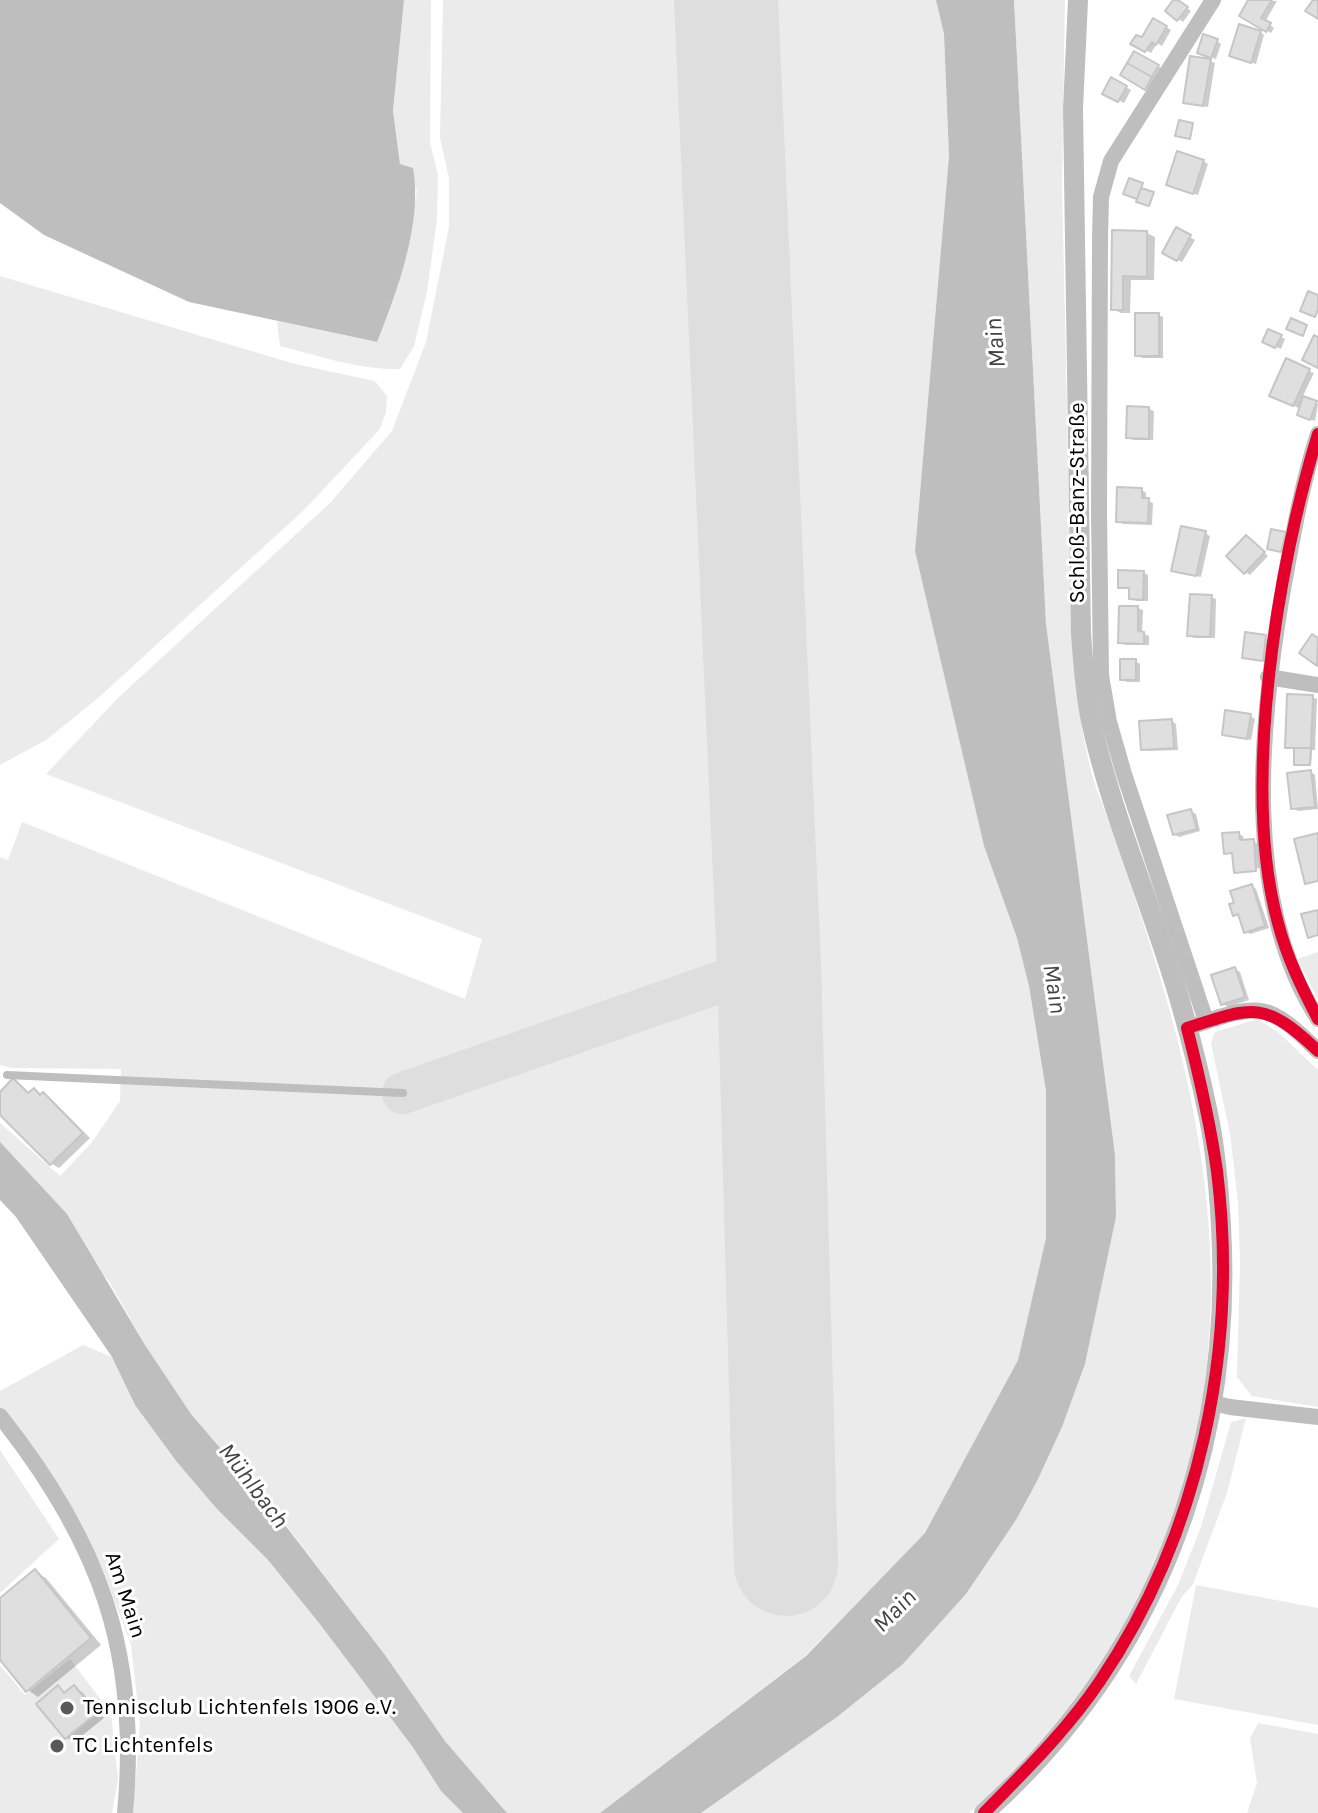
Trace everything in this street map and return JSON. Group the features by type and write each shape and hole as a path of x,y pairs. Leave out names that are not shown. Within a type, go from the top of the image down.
{"street":[{"path":"984,1813 1035,1764 1083,1706 1107,1673 1167,1562 1188,1506 1213,1403 1222,1311 1219,1193 1197,1024 1105,773 1085,687 1081,619 1073,109 1078,0"},
{"name":"Schloß-Banz-Straße","path":"1197,1024 1109,722 1101,675 1100,238 1101,197 1111,161 1213,0"},
{"path":"1318,434 1298,509 1268,677 1263,776 1273,897 1290,962 1318,1019"},
{"path":"1268,677 1318,686"},
{"path":"1197,1024 1262,1009 1277,1016 1318,1051"},
{"path":"1213,1403 1318,1417"},
{"name":"Am Main","path":"0,1416 24,1446 87,1549 107,1599 119,1642 129,1724 125,1813"}],"lane":[{"path":"7,1075 403,1093"}],"shaded area":[{"path":"404,0 431,0 430,143 438,175 437,219 427,292 414,346 400,369 385,369 340,362 280,346 277,321 376,342 401,268 417,190 400,164 393,111"},
{"path":"443,0 936,0 944,34 949,156 915,551 984,846 1017,938 1029,986 1046,1091 1046,1239 1018,1360 925,1534 804,1657 600,1813 507,1813 445,1741 385,1655 273,1508 191,1414 145,1345 110,1283 0,1142 0,1123 60,1176 92,1142 120,1101 121,1069 11,1068 0,1065 0,857 8,860 22,822 465,999 482,939 46,774 119,697 330,503 392,431 426,342 449,227 449,178 440,138"},
{"path":"1014,0 1065,0 1062,184 1075,672 1091,771 1165,994 1187,1080 1202,1164 1210,1247 1210,1330 1200,1411 1181,1491 1151,1571 1109,1650 1055,1728 1024,1765 990,1798 969,1813 701,1813 837,1717 903,1664 966,1594 1016,1520 1062,1427 1085,1364 1116,1217 1115,1155 1046,625"},
{"path":"0,276 295,364 375,381 387,396 380,429 304,510 98,698 46,740 0,765"},
{"path":"1318,952 1318,999 1297,959"},
{"path":"1258,1019 1279,1033 1318,1070 1318,1407 1252,1396 1237,1377 1238,1202 1230,1134 1211,1043 1215,1032"},
{"path":"83,1345 112,1357 135,1405 217,1509 268,1560 319,1623 412,1746 441,1791 463,1813 133,1813 140,1724 131,1645 104,1572 74,1514 28,1442 0,1407 0,1391"},
{"path":"1246,1418 1227,1493 1193,1584 1181,1598 1136,1684 1129,1676 1178,1585 1201,1527 1231,1422"},
{"path":"0,1450 59,1539 0,1593"},
{"path":"1196,1585 1318,1608 1318,1725 1174,1699"},
{"name":"TC Lichtenfels","path":"70,1659 111,1713 118,1779 112,1813 0,1813 0,1665 25,1695"},
{"path":"1258,1723 1318,1734 1318,1813 1247,1813 1257,1783 1250,1738"}],"water":[{"path":"0,0 404,0 393,111 400,164 413,168 414,211 400,279 377,342 189,302 44,235 0,203"},
{"name":"Main","path":"936,0 1014,0 1046,624 1115,1155 1116,1217 1085,1364 1062,1427 1016,1520 966,1594 903,1664 837,1717 701,1813 600,1813 806,1656 925,1533 1018,1360 1046,1238 1046,1091 1029,986 1017,938 984,846 915,551 949,156 944,34"},
{"name":"Mühlbach","path":"0,1142 67,1214 145,1345 191,1414 272,1508 385,1655 445,1741 507,1813 463,1813 441,1791 412,1746 319,1623 268,1560 217,1509 177,1462 135,1405 112,1357 16,1217 0,1200"}],"building":[{"path":"1173,0 1188,7 1177,21 1165,11"},
{"path":"1248,0 1272,0 1261,18 1271,23 1266,32 1239,16"},
{"path":"1313,0 1318,0 1318,19 1305,11"},
{"path":"1153,18 1167,26 1156,45 1152,42 1145,52 1130,44 1136,35 1142,37"},
{"path":"1239,24 1261,31 1251,63 1229,56"},
{"path":"1203,34 1218,39 1211,58 1197,53"},
{"path":"1134,51 1159,65 1152,77 1127,63"},
{"path":"1190,56 1211,59 1203,106 1183,103"},
{"path":"1127,63 1152,77 1145,90 1120,75"},
{"path":"1111,77 1127,86 1118,102 1102,94"},
{"path":"1179,120 1193,123 1190,139 1175,136"},
{"path":"1177,151 1204,160 1193,194 1166,185"},
{"path":"1129,178 1143,183 1137,199 1123,194"},
{"path":"1141,188 1154,192 1149,206 1136,202"},
{"path":"1176,227 1191,235 1177,261 1162,253"},
{"path":"1112,230 1147,231 1147,277 1123,276 1123,310 1111,310"},
{"path":"1308,291 1318,295 1315,317 1300,311"},
{"path":"1135,313 1159,313 1159,356 1135,356"},
{"path":"1291,318 1307,325 1303,336 1286,329"},
{"path":"1268,329 1282,335 1275,348 1262,342"},
{"path":"1314,335 1318,337 1318,368 1302,360"},
{"path":"1286,358 1310,369 1293,406 1269,396"},
{"path":"1303,396 1317,401 1310,420 1297,415"},
{"path":"1127,406 1149,407 1149,439 1126,438"},
{"path":"1117,487 1142,488 1142,498 1149,498 1148,523 1116,522"},
{"path":"1181,526 1206,531 1196,576 1171,571"},
{"path":"1271,529 1286,532 1281,552 1267,549"},
{"path":"1246,535 1265,552 1244,574 1226,556"},
{"path":"1118,570 1144,571 1143,600 1129,599 1129,588 1118,588"},
{"path":"1190,594 1212,595 1210,637 1187,636"},
{"path":"1119,606 1138,606 1138,631 1144,632 1144,644 1118,643"},
{"path":"1245,632 1266,635 1263,661 1242,658"},
{"path":"1312,634 1318,638 1317,666 1299,653"},
{"path":"1120,659 1136,659 1136,680 1120,680"},
{"path":"1287,694 1313,695 1311,748 1285,748"},
{"path":"1225,710 1251,714 1247,739 1222,735"},
{"path":"1172,719 1174,748 1141,750 1139,721"},
{"path":"1294,748 1311,748 1310,765 1294,765"},
{"path":"1311,770 1315,807 1291,809 1287,773"},
{"path":"1191,809 1197,829 1173,835 1167,815"},
{"path":"1239,832 1240,840 1254,839 1256,871 1234,873 1232,853 1224,854 1222,833"},
{"path":"1318,833 1318,881 1305,884 1294,839"},
{"path":"1252,884 1265,926 1244,933 1238,914 1233,916 1229,904 1234,903 1230,891"},
{"path":"1318,910 1318,935 1308,938 1301,914"},
{"path":"1235,967 1245,997 1221,1005 1211,975"},
{"path":"13,1078 28,1093 34,1088 40,1095 43,1092 83,1133 50,1165 0,1115 0,1092"},
{"path":"35,1569 91,1638 26,1692 0,1660 0,1598"},
{"name":"Tennisclub Lichtenfels 1906 e.V.","path":"58,1685 64,1693 74,1685 97,1713 65,1739 36,1704"}],"taxiway":[{"path":"403,1093 769,965"}],"runway":[{"path":"726,0 769,965 786,1564"}],"transit line":[{"path":"1318,434 1289,548 1278,612 1269,678 1263,808 1267,869 1278,923 1290,961 1318,1019"},
{"path":"1187,1028 1228,1015 1258,1012 1285,1023 1318,1051"},
{"path":"984,1813 1074,1716 1135,1624 1164,1564 1187,1501 1204,1437 1216,1371 1222,1305 1222,1238 1217,1171 1187,1028"}],"place":[{"name":"Tennisclub Lichtenfels 1906 e.V.","path":"67,1708"},
{"name":"TC Lichtenfels","path":"57,1746"}]}
